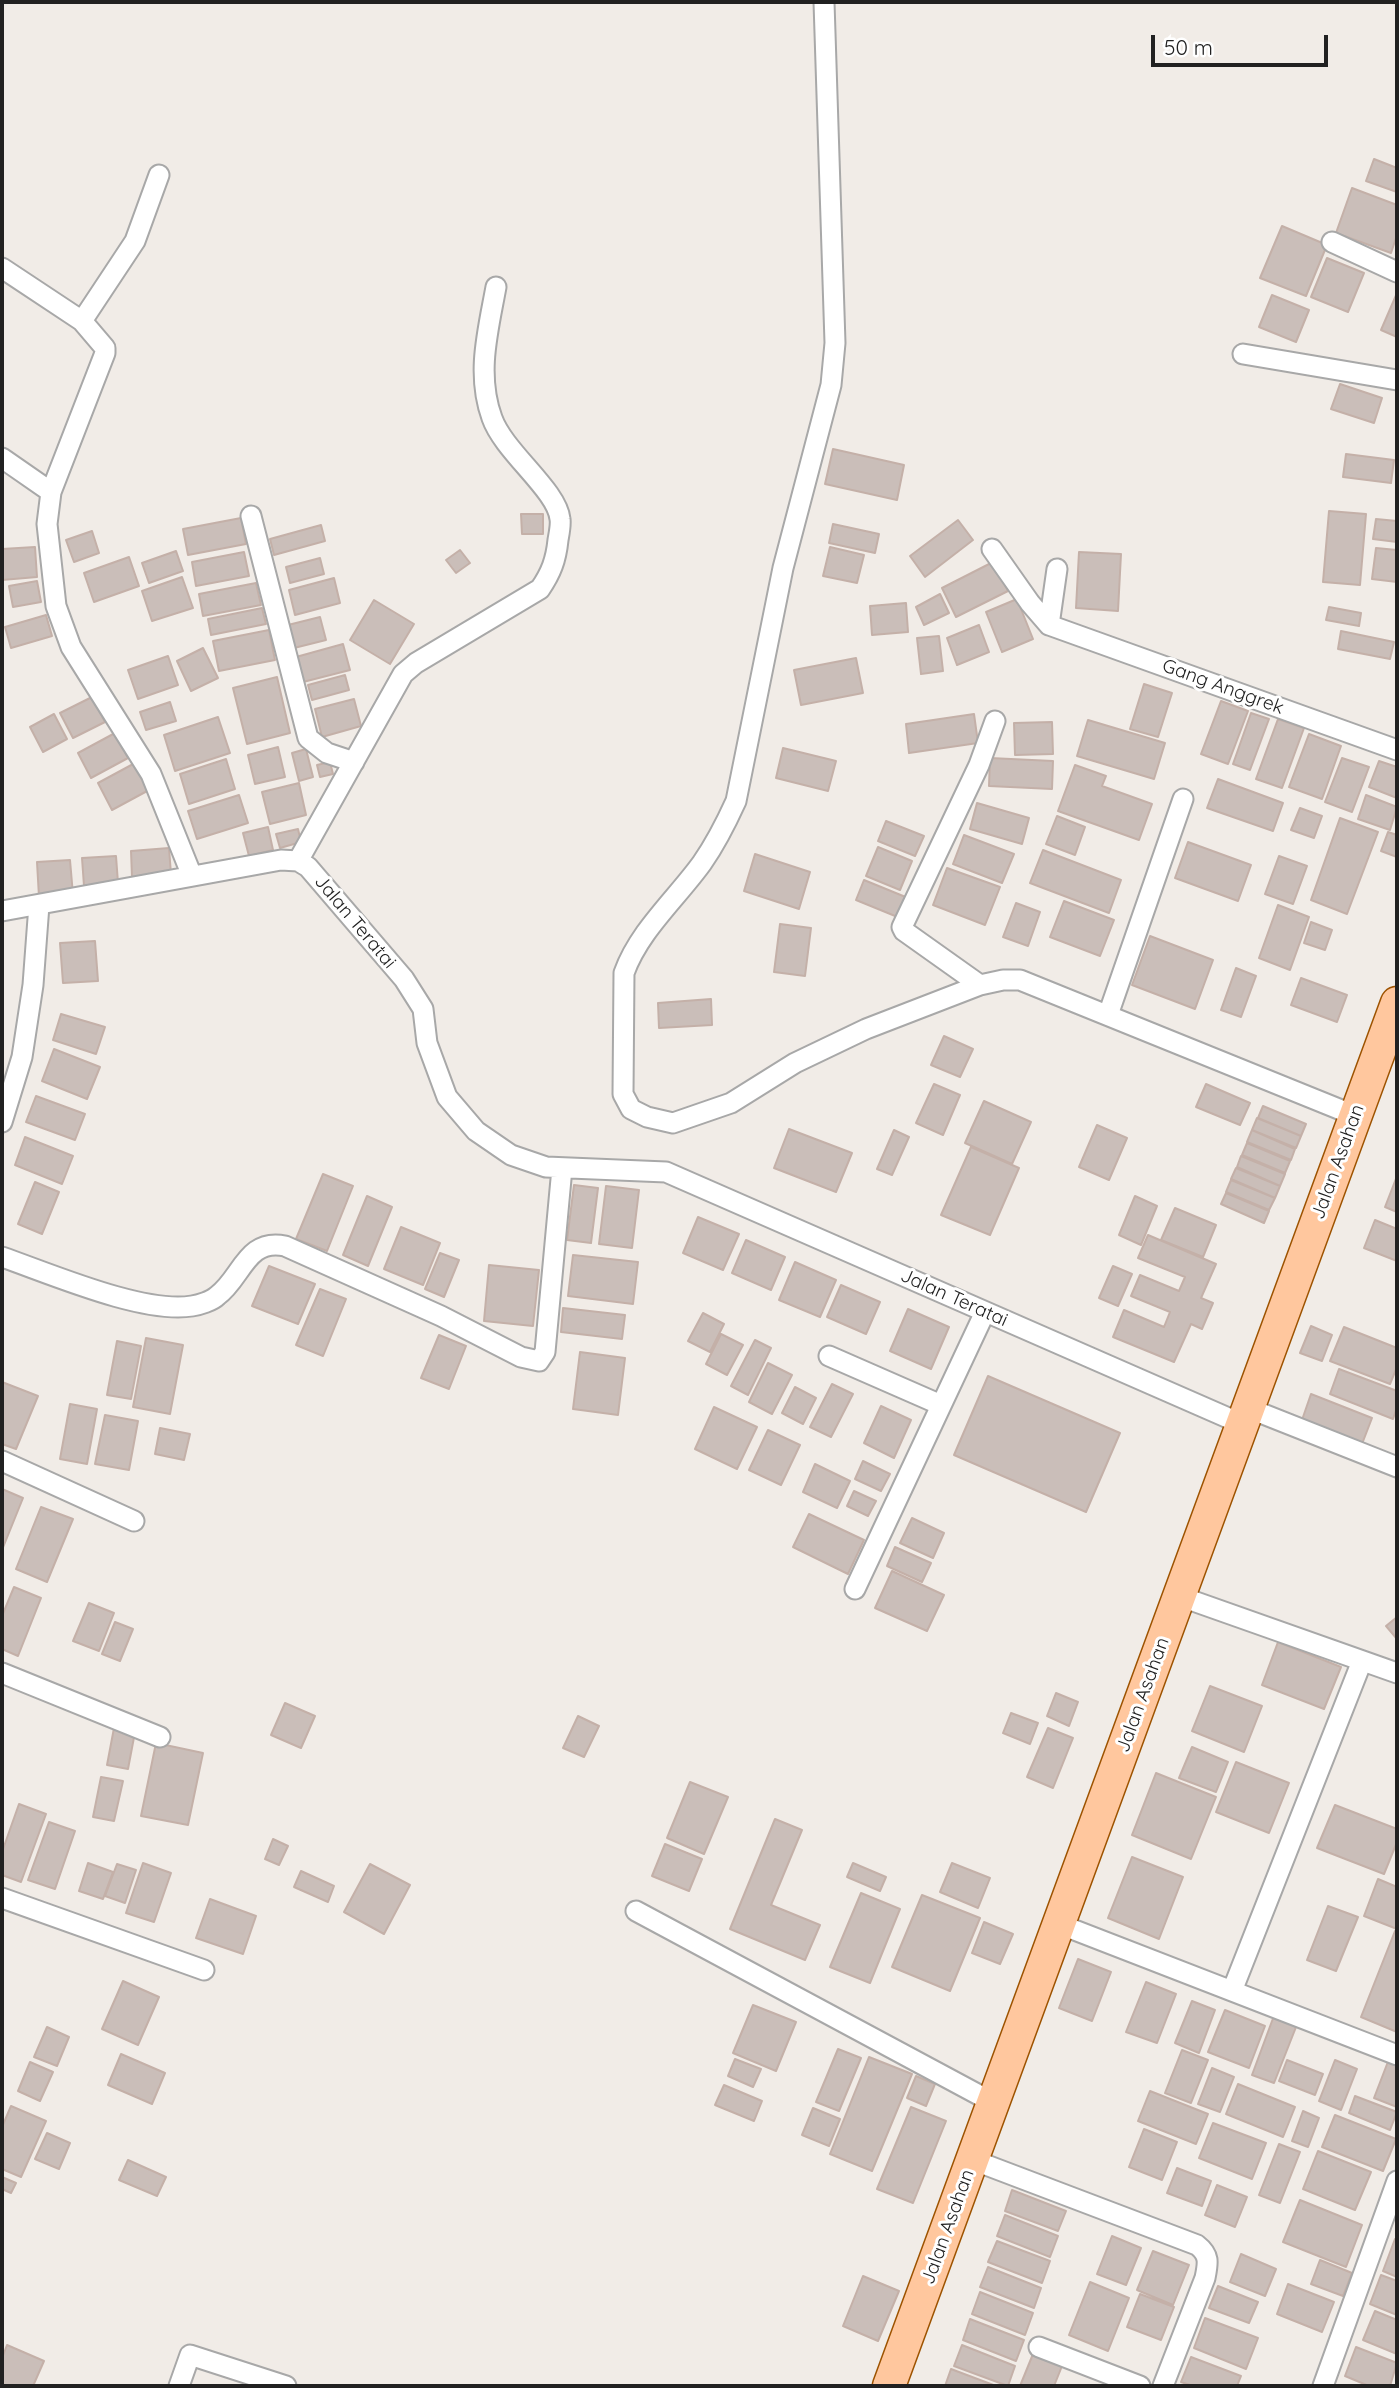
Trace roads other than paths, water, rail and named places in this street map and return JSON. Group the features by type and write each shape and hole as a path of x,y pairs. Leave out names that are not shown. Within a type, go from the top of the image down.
{"main road":[{"name":"Jalan Asahan","path":"889,2386 1397,1003"}],"street":[{"path":"824,2 835,344 831,385 783,568 736,801 714,845 637,947 624,973 623,1094 631,1109 647,1117 673,1123 731,1103 795,1063 866,1029 981,985 1003,980 1020,980 1356,1116"},
{"path":"82,321 135,241 159,175"},
{"path":"1332,242 1397,272"},
{"path":"2,268 82,321 104,343 105,353 51,492 47,524 56,606 71,647 151,774 192,876"},
{"path":"298,861 403,674 416,663 540,589 552,571 561,519 555,503 504,441 492,420 486,396 482,362 496,287"},
{"path":"1243,354 1397,380"},
{"path":"2,458 51,492"},
{"path":"251,516 308,738 327,753 355,762"},
{"path":"992,549 1049,625"},
{"path":"1049,625 1057,569"},
{"name":"Gang Anggrek","path":"1049,625 1397,750"},
{"path":"981,985 904,932 902,927 979,765 995,720"},
{"path":"1108,1015 1183,799"},
{"name":"Jalan Teratai","path":"2,911 281,860 298,861 308,867 404,979 423,1009 427,1043 447,1097 476,1131 511,1155 545,1167 666,1172 985,1311 1245,1416 1397,1467"},
{"path":"2,1122 22,1057 33,985 38,905"},
{"path":"2,1257 96,1290 160,1307 194,1306 217,1297 254,1252 272,1243 285,1246 441,1316 521,1357 539,1361 545,1352 562,1168"},
{"path":"855,1589 985,1311"},
{"path":"829,1356 941,1405"},
{"path":"2,1461 134,1521"},
{"path":"1179,1595 1397,1673"},
{"path":"1233,1991 1362,1661"},
{"path":"2,1673 160,1737"},
{"path":"2,1898 204,1969"},
{"path":"636,1911 993,2103"},
{"path":"1059,1924 1397,2054"},
{"path":"973,2160 1197,2245 1205,2252 1208,2259 1205,2278 1163,2386"},
{"path":"1323,2386 1397,2182"},
{"path":"1039,2347 1140,2386"},
{"path":"179,2386 190,2355 286,2386"}]}
